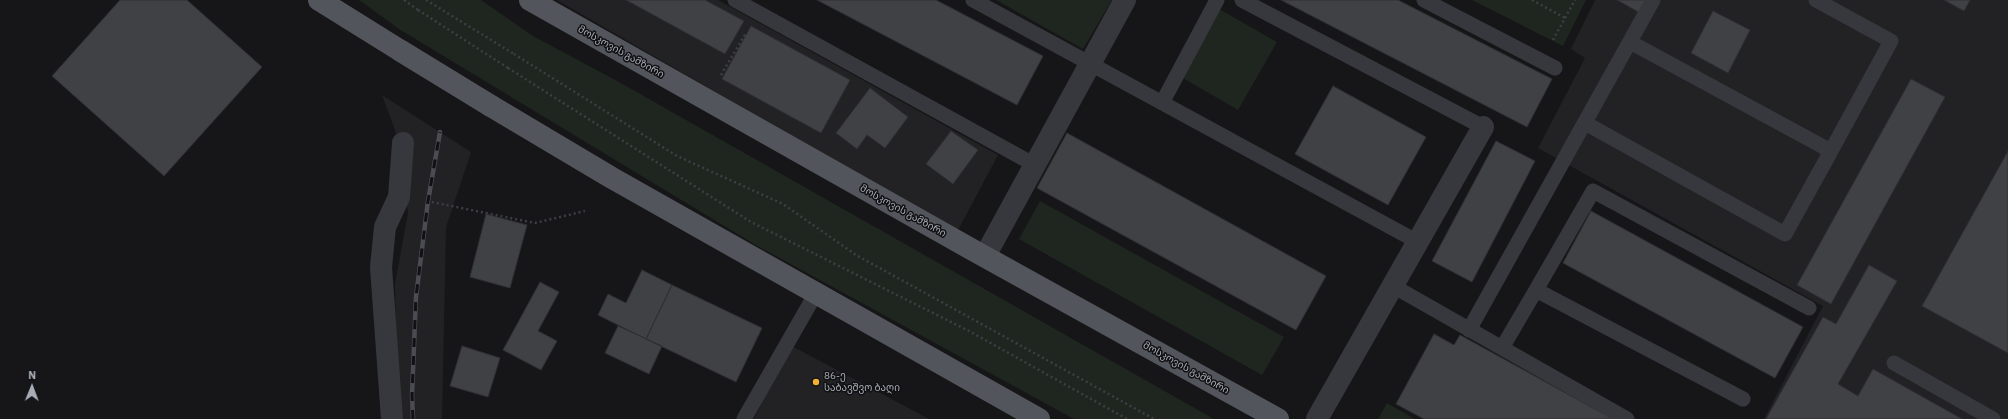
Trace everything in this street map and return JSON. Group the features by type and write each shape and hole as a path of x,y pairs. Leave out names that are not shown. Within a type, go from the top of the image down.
{"main road":[{"path":"318,0 612,178 1039,419"},
{"name":"მოსკოვის გამზირი","path":"533,2 1278,419"}],"street":[{"path":"985,256 1125,0"},
{"path":"1317,419 1483,127"},
{"path":"392,419 381,267 385,227 399,197 403,143"}],"lane":[{"path":"735,0 1035,165"},
{"path":"974,0 1418,242"},
{"path":"1162,103 1217,0"},
{"path":"1242,0 1483,127"},
{"path":"1424,0 1548,65"},
{"path":"1470,330 1653,0"},
{"path":"1584,123 1785,234 1892,41 1816,0"},
{"path":"1630,42 1831,151"},
{"path":"1502,348 1593,191 1809,308"},
{"path":"1393,286 1627,419"},
{"path":"1536,290 1743,399"},
{"path":"744,419 816,293"},
{"path":"1894,363 1993,419"}],"path":[{"path":"404,0 508,68 751,222 969,331 1127,419"},
{"path":"426,0 677,156 783,204 856,255 1154,419"},
{"path":"1532,0 1565,18"},
{"path":"1548,65 1565,18 1575,0"},
{"path":"718,81 757,12"},
{"path":"399,197 535,223 586,211"}],"shaded area":[{"path":"359,0 481,0 533,36 619,82 1214,419 1074,419 754,244 399,29"},
{"path":"557,0 718,0 998,155 957,232"},
{"path":"996,0 1112,0 1083,49"},
{"path":"1472,0 1586,0 1563,46"},
{"path":"1595,0 2008,0 2008,419 1764,419 1823,306 1538,148 1585,58 1571,49"},
{"path":"1219,9 1277,42 1238,110 1181,77"},
{"path":"382,95 471,152 446,227 442,419 397,419 395,284 408,213 395,130"},
{"path":"1040,201 1284,337 1262,375 1019,239"},
{"name":"86-ე საბავშვო ბაღი","path":"790,345 929,419 754,419"},
{"path":"1387,403 1415,419 1378,419"}],"building":[{"path":"120,0 187,0 262,67 164,176 52,76"},
{"path":"626,0 705,0 744,21 725,54"},
{"path":"817,0 936,0 1043,56 1017,105"},
{"path":"1281,0 1398,0 1552,79 1527,127"},
{"path":"1617,0 1650,0 1642,14"},
{"path":"1944,0 1970,0 1964,11"},
{"path":"1713,11 1750,30 1728,73 1691,53"},
{"path":"751,26 850,80 821,133 722,79"},
{"path":"1911,79 1945,97 1831,304 1797,285"},
{"path":"1333,86 1426,137 1388,205 1295,154"},
{"path":"870,88 908,117 885,148 867,135 857,149 836,133"},
{"path":"951,131 978,150 953,184 926,164"},
{"path":"1067,133 1326,276 1296,330 1037,188"},
{"path":"1496,141 1535,161 1472,282 1432,261"},
{"path":"2008,151 2008,353 1922,306"},
{"path":"1591,211 1803,327 1775,378 1563,263"},
{"path":"486,214 527,225 510,288 470,277"},
{"path":"1869,265 1897,281 1838,384 1858,396 1873,369 1962,419 1766,419 1823,317 1836,324"},
{"path":"642,270 672,285 646,339 598,315 608,294 626,303"},
{"path":"540,282 559,292 538,331 557,341 541,370 503,350"},
{"path":"672,285 762,328 736,382 646,339"},
{"path":"618,326 662,346 649,374 605,353"},
{"path":"1434,334 1454,345 1460,335 1613,419 1424,419 1396,404"},
{"path":"462,346 500,358 488,397 450,386"}],"railway":[{"path":"413,419 412,395 416,297 428,201 440,132"}],"place":[{"name":"86-ე საბავშვო ბაღი","path":"816,382"}]}
